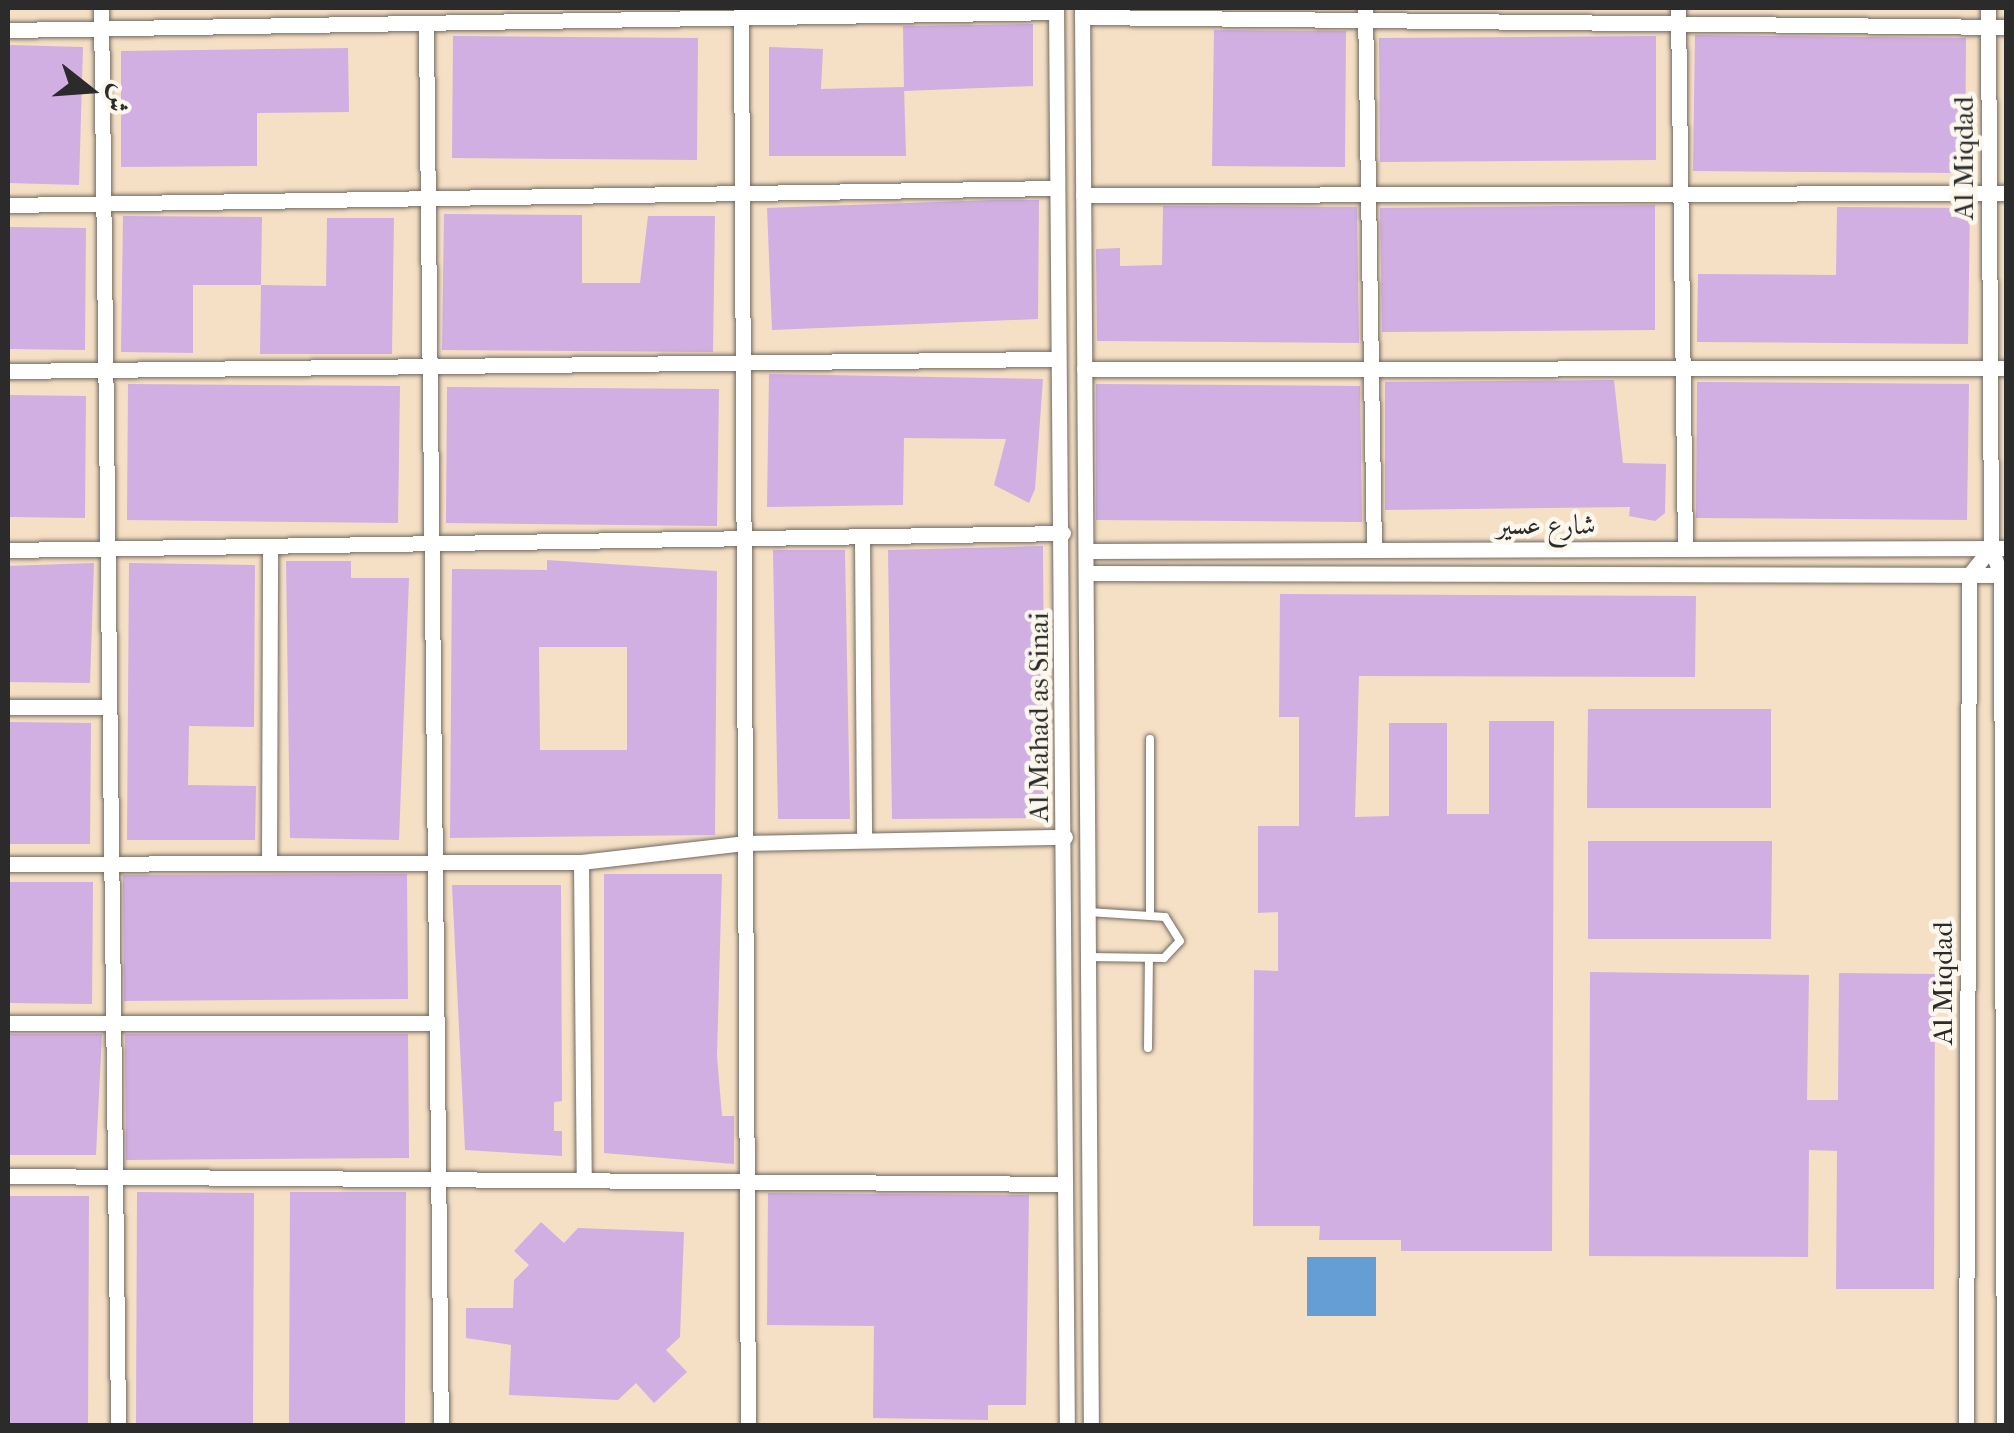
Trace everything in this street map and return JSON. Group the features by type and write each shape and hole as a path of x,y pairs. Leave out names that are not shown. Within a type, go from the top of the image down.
{"street":[{"path":"101,8 118,1426"},
{"name":"Al Miqdad","path":"1988,8 1998,193 1999,548 2004,575 2004,1426"},
{"path":"8,30 426,28 740,12 1056,10"},
{"name":"Al Mahad as Sinai","path":"1056,10 1067,1426"},
{"path":"740,12 747,356 742,537 748,1426"},
{"path":"1082,12 1678,16 2006,27"},
{"name":"Al Mahad as Sinai","path":"1082,12 1091,1426"},
{"path":"1365,14 1374,550"},
{"path":"1678,16 1685,549"},
{"path":"426,28 441,1426"},
{"path":"8,205 428,204 744,188 1057,188"},
{"path":"1083,195 1998,193"},
{"path":"8,371 430,370 747,356 1057,359"},
{"path":"1084,370 1999,368"},
{"path":"8,550 431,547 742,537 1063,533"},
{"path":"862,537 864,840"},
{"path":"269,863 270,548"},
{"path":"1969,575 1999,548"},
{"name":"شارع عسير","path":"1086,551 1999,548"},
{"name":"شارع عسير","path":"1086,573 2004,575"},
{"name":"Al Miqdad","path":"1966,1426 1969,575"},
{"path":"8,707 109,707"},
{"path":"8,864 581,862 744,843 1064,836"},
{"path":"581,862 584,1180"},
{"path":"8,1023 436,1023"},
{"path":"8,1176 1065,1184"}],"lane":[{"path":"426,8 426,28"},
{"path":"1150,740 1150,912"},
{"path":"1088,912 1150,912 1176,923 1180,941 1150,959 1088,957"},
{"path":"1148,1048 1150,959"}],"water":[{"path":"1307,1257 1376,1257 1376,1316 1307,1316"}],"building":[{"path":"1033,24 1033,86 904,91 903,26"},
{"path":"1214,30 1346,31 1345,167 1212,166"},
{"path":"1695,35 1966,38 1965,173 1693,171"},
{"path":"453,36 698,38 697,160 452,158"},
{"path":"1656,36 1656,160 1380,162 1379,38"},
{"path":"8,45 83,47 79,185 8,183"},
{"path":"769,47 823,49 821,89 904,87 906,156 769,156"},
{"path":"348,48 349,112 257,113 257,166 121,167 121,51"},
{"path":"1039,200 1038,319 772,330 767,208"},
{"path":"1655,205 1655,330 1382,332 1380,208"},
{"path":"1163,206 1357,207 1359,343 1097,341 1096,249 1120,248 1120,266 1162,265"},
{"path":"1837,207 1970,208 1968,344 1697,342 1698,274 1836,275"},
{"path":"444,214 582,215 582,283 640,283 648,216 715,216 713,352 442,350"},
{"path":"123,216 262,217 261,285 193,285 193,353 121,352"},
{"path":"327,218 394,218 392,354 260,354 261,285 326,286"},
{"path":"8,227 86,228 85,350 8,349"},
{"path":"769,374 1043,379 1035,489 1029,503 994,485 1006,439 904,438 903,505 767,507"},
{"path":"1614,380 1623,463 1666,464 1665,513 1655,521 1629,516 1630,507 1385,510 1385,382"},
{"path":"1697,382 1969,384 1967,520 1696,518"},
{"path":"128,384 400,386 398,523 127,520"},
{"path":"1096,384 1360,386 1362,522 1096,520"},
{"path":"447,387 719,389 717,526 446,523"},
{"path":"8,395 86,396 85,518 8,517"},
{"path":"1043,546 1045,818 892,819 888,550"},
{"path":"773,550 845,550 850,819 778,819"},
{"path":"547,560 717,571 715,835 450,838 452,569 547,570","holes":["539,647 627,647 627,750 540,750"]},
{"path":"286,561 351,561 351,578 409,578 399,840 290,838"},
{"path":"94,563 90,683 8,682 8,566"},
{"path":"129,563 255,565 254,727 189,726 188,785 256,786 255,840 127,840"},
{"path":"1280,594 1696,596 1695,677 1359,676 1355,817 1389,816 1389,723 1447,723 1447,814 1489,814 1489,721 1554,721 1552,1251 1401,1251 1401,1240 1319,1240 1320,1226 1253,1226 1254,970 1278,971 1278,912 1258,913 1258,826 1299,826 1299,717 1279,717"},
{"path":"1588,709 1771,709 1771,808 1587,808"},
{"path":"8,722 91,723 90,844 8,844"},
{"path":"1588,841 1772,841 1771,939 1588,939"},
{"path":"407,874 408,999 124,1001 123,875"},
{"path":"604,874 722,874 717,1056 722,1116 734,1116 734,1164 604,1153"},
{"path":"8,882 93,882 92,1004 8,1003"},
{"path":"452,885 561,885 562,1101 554,1102 554,1131 562,1131 562,1156 465,1150"},
{"path":"1590,972 1809,975 1807,1100 1838,1100 1839,973 1935,974 1934,1289 1836,1289 1837,1151 1809,1150 1808,1257 1589,1256"},
{"path":"8,1034 102,1034 96,1155 8,1155"},
{"path":"125,1034 408,1034 409,1158 126,1160"},
{"path":"137,1192 254,1193 253,1426 136,1426"},
{"path":"290,1192 406,1192 405,1426 289,1425"},
{"path":"768,1193 1029,1195 1026,1405 988,1405 988,1420 873,1418 874,1326 767,1325"},
{"path":"8,1196 89,1196 88,1426 8,1426"},
{"path":"541,1222 564,1243 578,1228 684,1232 680,1337 666,1350 687,1372 654,1403 636,1383 618,1400 509,1395 511,1345 466,1338 466,1308 513,1308 514,1280 529,1265 514,1251"}]}
